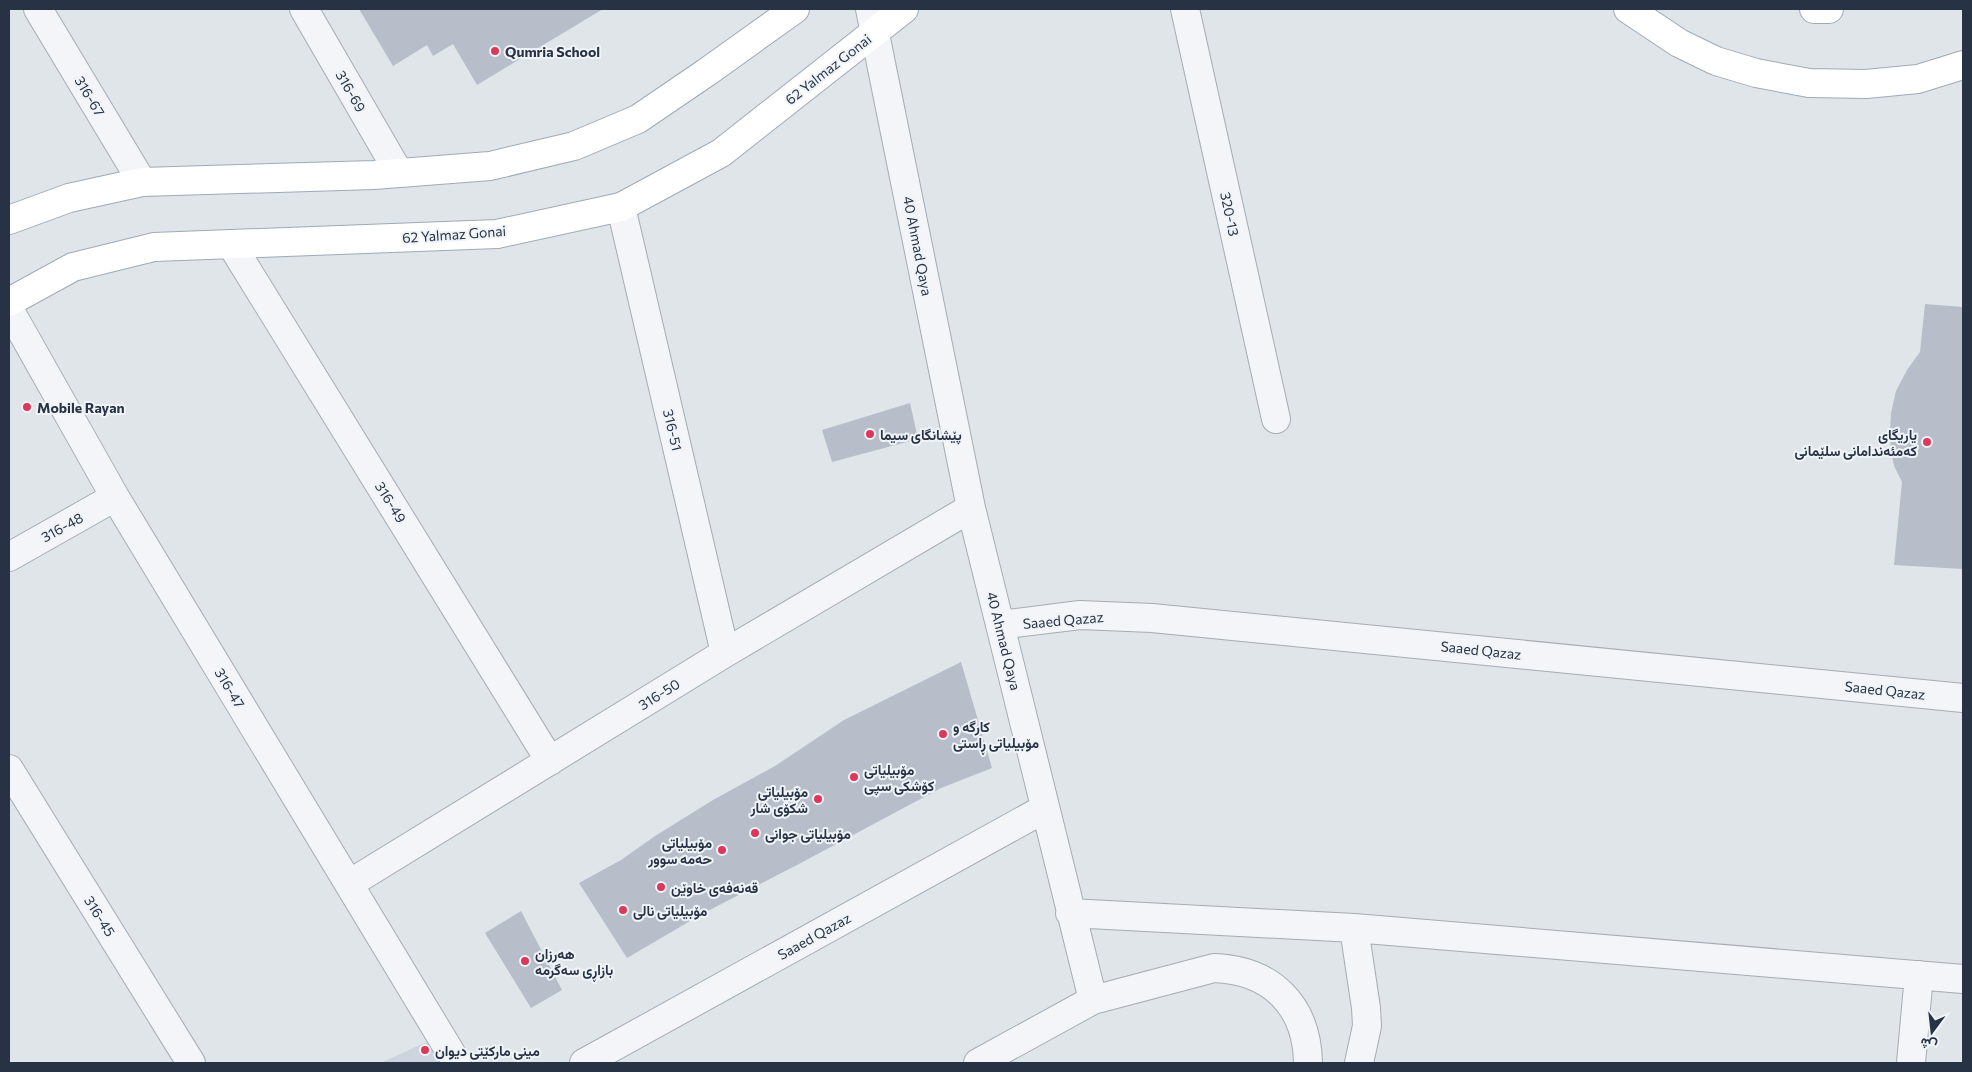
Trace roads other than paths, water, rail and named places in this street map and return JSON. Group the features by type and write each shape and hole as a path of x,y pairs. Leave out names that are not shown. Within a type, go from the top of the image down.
{"main road":[{"path":"9,220 69,198 142,182 399,173 490,166 574,146 638,119 795,9"},
{"name":"62 Yalmaz Gonai","path":"9,302 73,267 154,247 496,234 621,207 721,152 872,21 904,9"},
{"path":"1628,9 1679,43 1716,61 1756,73 1808,83 1866,84 1918,79 1963,65"},
{"path":"1814,9 1829,9"}],"street":[{"name":"316-67","path":"38,9 142,182"},
{"name":"316-69","path":"304,9 399,173"},
{"name":"320-13","path":"1185,9 1276,420"},
{"name":"40 Ahmad Qaya","path":"872,21 971,508 1092,1000"},
{"name":"316-51","path":"621,207 725,653"},
{"name":"316-49","path":"231,244 550,761"},
{"name":"316-47","path":"9,309 115,497 457,1063"},
{"name":"316-48","path":"9,557 115,497"},
{"name":"316-50","path":"349,884 725,653 971,508"},
{"name":"Saaed Qazaz","path":"1000,625 1080,615 1152,618 1963,698"},
{"name":"316-45","path":"9,769 191,1063"},
{"name":"Saaed Qazaz","path":"584,1063 1044,809"},
{"path":"1070,913 1354,928 1963,979"},
{"path":"1354,928 1367,1026 1359,1063"},
{"path":"978,1063 1092,1000 1214,968 1233,968 1251,974 1268,983 1283,995 1295,1010 1303,1027 1308,1063"},
{"path":"1911,1063 1920,975"}],"place":[{"name":"Qumria School","path":"495,51"},
{"name":"Mobile Rayan","path":"27,407"},
{"name":"پێشانگای سیما","path":"870,434"},
{"name":"یاریگای کەمئەندامانی سلێمانی","path":"1927,442"},
{"name":"کارگە و مۆبیلیاتی ڕاستی","path":"943,734"},
{"name":"مۆبیلیاتی کۆشکی سپی","path":"854,777"},
{"name":"مۆبیلیاتی شکۆی شار","path":"818,799"},
{"name":"مۆبیلیاتی جوانی","path":"755,833"},
{"name":"مۆبیلیاتی حەمە سوور","path":"722,850"},
{"name":"قەنەفەی خاوێن","path":"661,887"},
{"name":"مۆبیلیاتی نالی","path":"623,910"},
{"name":"هەرزان بازاڕی سەگرمە","path":"525,961"},
{"name":"مینی مارکێتی دیوان","path":"425,1050"}]}
